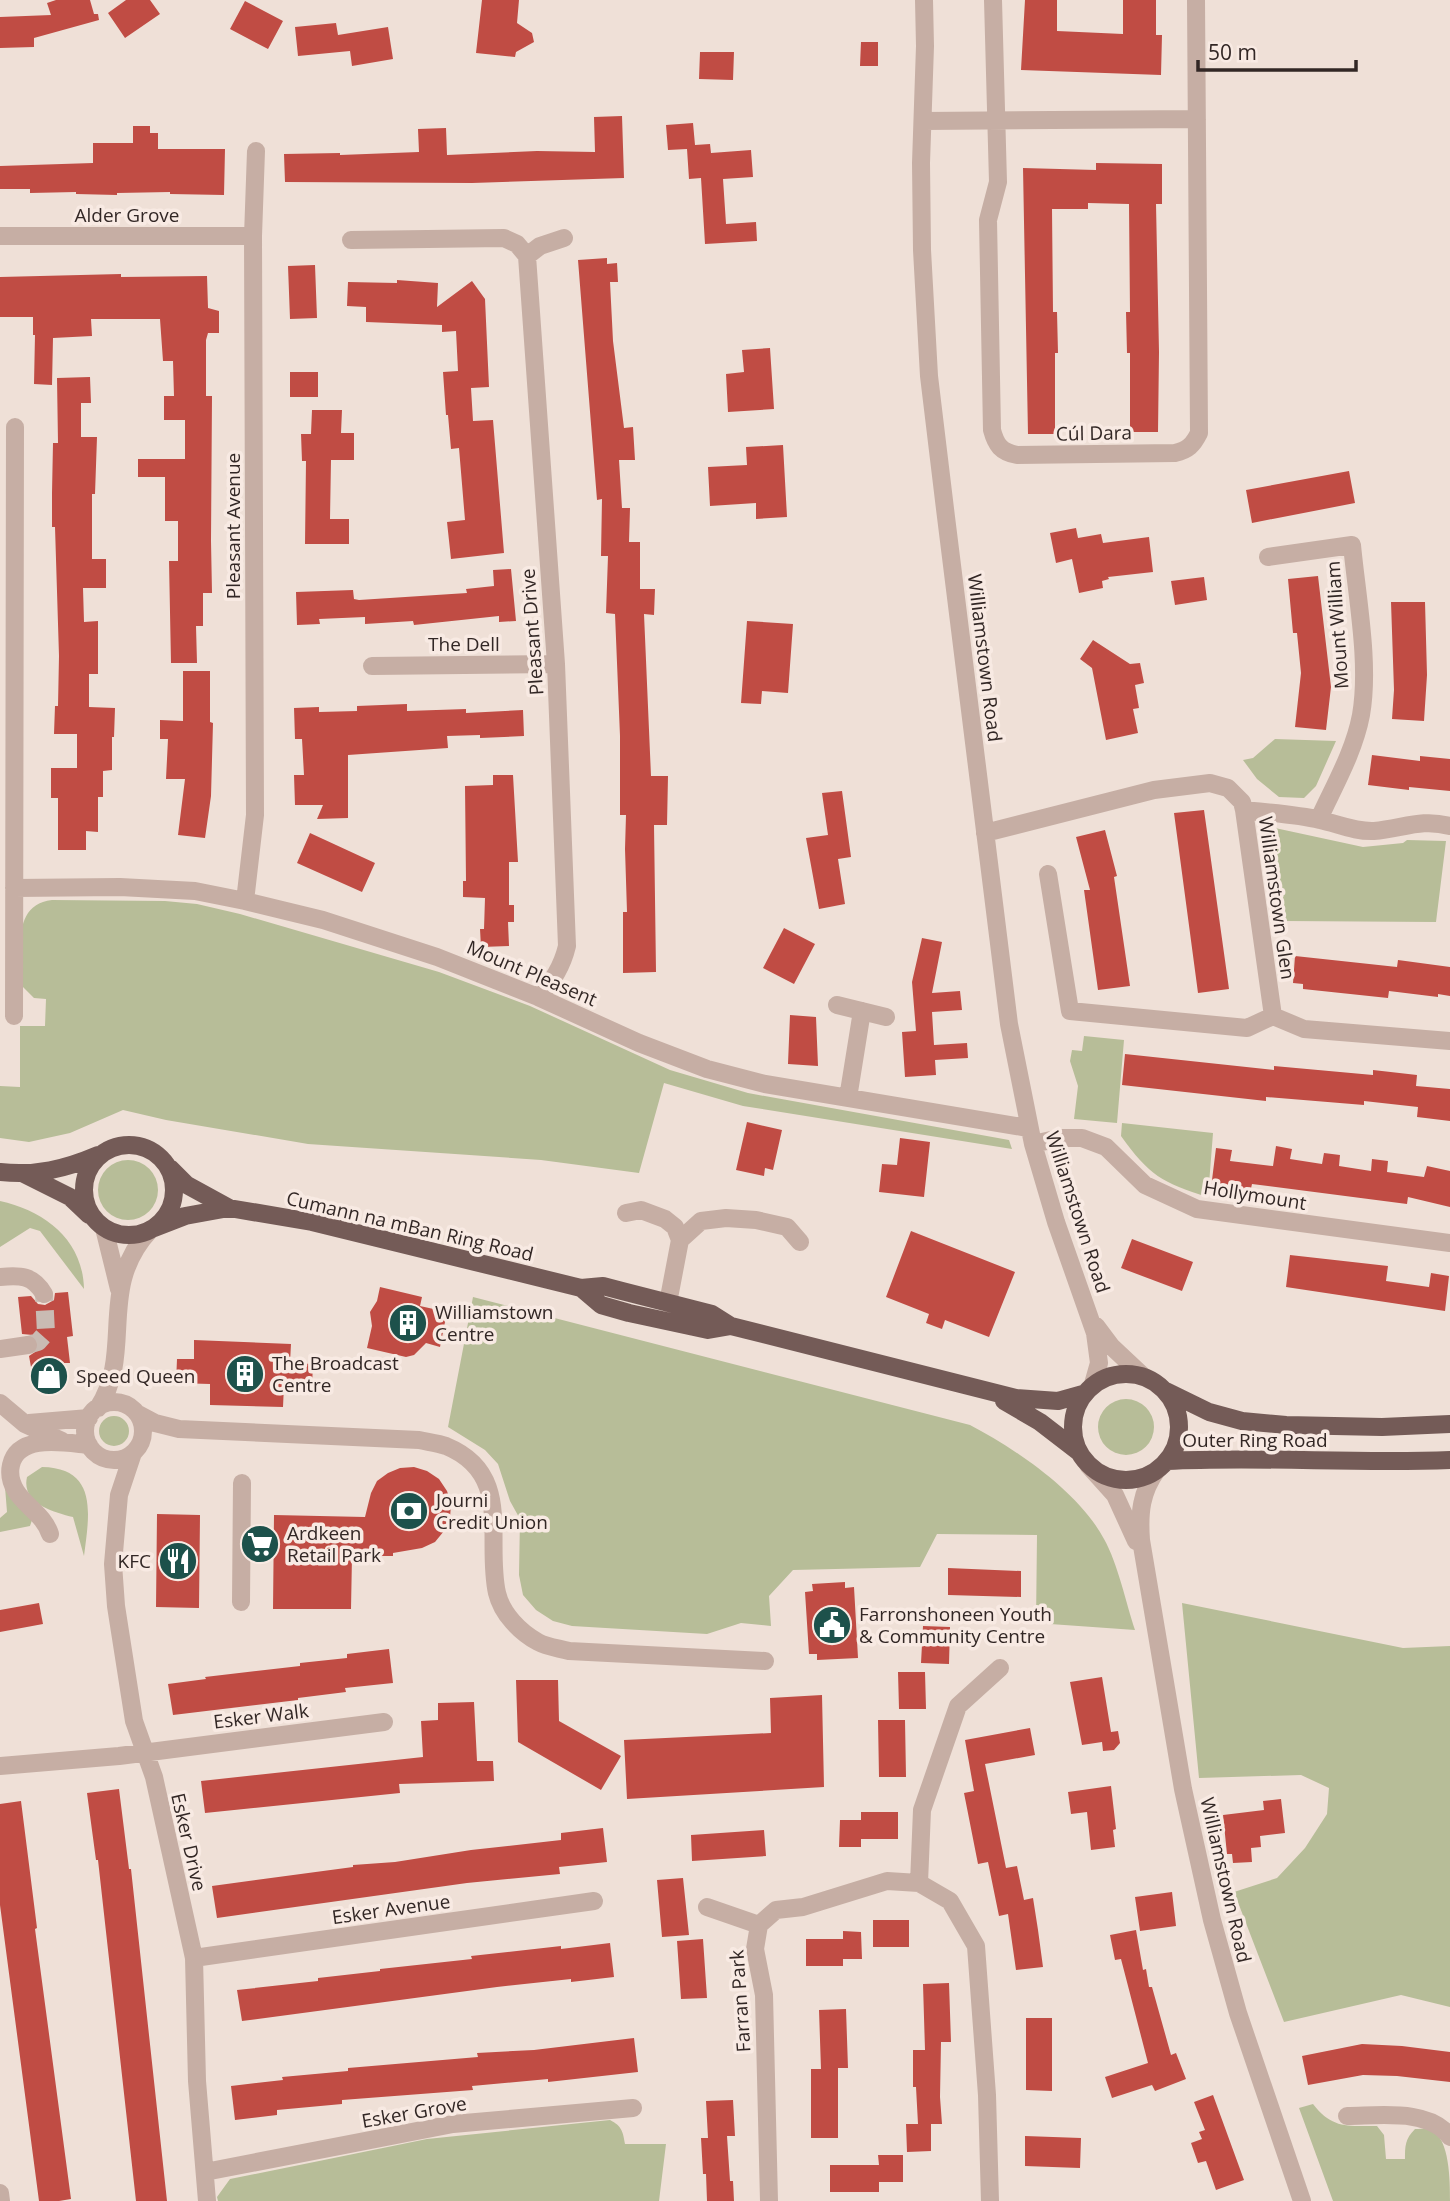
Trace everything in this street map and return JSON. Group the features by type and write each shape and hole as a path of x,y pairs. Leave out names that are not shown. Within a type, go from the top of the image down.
{"main road":[{"path":"0,1172 24,1174 53,1171 124,1145 138,1146 163,1160 170,1171 174,1196 164,1220 139,1235 127,1236 115,1234 99,1224 70,1197 24,1174"},
{"path":"99,1224 85,1203 84,1185 90,1167 102,1154"},
{"name":"Cumann na mBan Ring Road","path":"163,1160 187,1185 229,1208 312,1222 581,1289 603,1286 712,1314 731,1326 1016,1398 1048,1401 1068,1399 1088,1389"},
{"name":"Cumann na mBan Ring Road","path":"152,1229 185,1216 229,1208"},
{"name":"Cumann na mBan Ring Road","path":"581,1289 601,1306 629,1313 708,1330 731,1326"},
{"path":"1126,1373 1143,1376 1166,1391 1173,1402 1180,1426 1174,1451 1162,1466 1144,1477 1114,1479 1100,1474 1083,1459 1073,1438 1072,1422 1075,1407 1088,1389 1108,1375 1126,1373"},
{"name":"Cumann na mBan Ring Road","path":"976,1388 1027,1413 1083,1459"},
{"path":"1166,1391 1209,1412 1242,1421 1286,1425 1382,1427 1450,1424"},
{"name":"Outer Ring Road","path":"1162,1466 1213,1459 1450,1460"}],"street":[{"name":"Williamstown Road","path":"924,0 922,250 929,376 1009,1024 1031,1136 1056,1222 1099,1350 1099,1363 1088,1389"},
{"name":"Cúl Dara","path":"993,0 998,182 988,220 992,430 999,447 1005,452 1017,455 1175,453 1187,450 1199,433 1196,0"},
{"path":"923,121 1197,119"},
{"name":"Pleasant Avenue","path":"245,901 254,815 253,236 256,151"},
{"name":"Alder Grove","path":"0,236 253,236"},
{"path":"351,240 504,238 517,244 527,256 540,246 564,238"},
{"name":"Pleasant Drive","path":"527,256 556,664 567,946 563,963 538,997"},
{"path":"14,1016 15,426"},
{"name":"Mount William","path":"1268,556 1352,545 1365,684 1361,718 1353,744 1319,819"},
{"name":"The Dell","path":"372,666 556,664"},
{"name":"Williamstown Glen","path":"985,833 1154,790 1210,783 1227,788 1242,802 1244,810 1273,1016"},
{"path":"1244,810 1319,819 1343,827 1373,831 1436,822 1450,826"},
{"path":"1048,874 1070,1011 1247,1028 1273,1016 1304,1029 1450,1041"},
{"name":"Mount Pleasent","path":"14,888 120,887 195,891 323,920 398,943 538,997 639,1043 707,1069 765,1084 848,1098 1031,1136"},
{"path":"837,1005 886,1017"},
{"path":"848,1098 862,1011"},
{"name":"Hollymount","path":"1031,1136 1082,1139 1106,1147 1144,1185 1197,1209 1450,1243"},
{"path":"626,1213 640,1210 665,1219 675,1227 680,1240 668,1303"},
{"path":"680,1240 701,1221 726,1217 787,1227 800,1242"},
{"path":"99,1224 119,1289"},
{"path":"95,1451 86,1432 93,1413 108,1389 115,1367 119,1289 133,1254 152,1229"},
{"path":"0,1277 22,1275 31,1278 44,1294"},
{"name":"Williamstown Road","path":"1087,1311 1111,1346 1143,1376"},
{"path":"0,1349 28,1345"},
{"path":"115,1367 143,1430 136,1450"},
{"path":"25,1424 93,1413 111,1403 125,1404 155,1423 179,1429 419,1440 445,1446 468,1460 488,1483 493,1508 497,1595 506,1614 521,1631 540,1643 569,1651 765,1661"},
{"path":"0,1404 25,1424 66,1443 118,1460 156,1436 179,1429"},
{"path":"50,1534 43,1519 16,1492 9,1470 12,1460 26,1446 66,1443"},
{"name":"Esker Drive","path":"136,1450 125,1471 119,1495 114,1584 122,1654 134,1721 153,1777 194,1958 197,2081 206,2201"},
{"name":"Esker Drive","path":"95,1451 111,1471 119,1495"},
{"path":"1083,1459 1115,1495 1143,1561"},
{"path":"1143,1561 1139,1519 1142,1502 1145,1490 1162,1466"},
{"path":"241,1602 242,1483"},
{"name":"Williamstown Road","path":"1143,1561 1183,1788 1212,1920 1238,2013 1302,2201"},
{"path":"919,1883 922,1810 958,1706 1000,1668"},
{"name":"Esker Walk","path":"0,1766 144,1753 384,1722"},
{"name":"Farran Park","path":"769,2201 764,1995 755,1949 759,1925 776,1910 803,1907 887,1881 919,1883 950,1902 976,1946 987,2095 989,2201"},
{"name":"Esker Avenue","path":"194,1958 594,1901"},
{"path":"707,1907 759,1925"},
{"name":"Esker Grove","path":"205,2172 453,2124 633,2108"},
{"path":"1347,2116 1411,2117 1442,2126 1450,2137"},
{"path":"0,2193 1,2201"}],"green space":[{"path":"1275,739 1336,741 1316,786 1304,798 1279,797 1257,779 1243,760 1253,758"},
{"path":"1275,828 1363,847 1403,843 1407,840 1446,841 1436,922 1284,921 1282,898 1277,898 1267,833"},
{"path":"52,900 165,901 197,904 240,914 439,972 530,1006 670,1070 748,1093 1009,1140 1012,1149 743,1106 664,1083 639,1173 541,1160 308,1144 123,1110 70,1133 29,1142 0,1138 0,1086 20,1087 20,1026 45,1026 46,999 34,998 22,986 21,933 30,911 39,904"},
{"path":"1084,1036 1124,1040 1117,1123 1074,1119 1078,1086 1070,1061 1072,1050 1082,1051"},
{"path":"1122,1123 1213,1133 1208,1197 1168,1182 1149,1169 1121,1136"},
{"path":"122,1160 134,1160 150,1168 156,1178 156,1202 150,1212 134,1220 122,1220 106,1212 98,1196 98,1184 106,1168"},
{"path":"0,1201 32,1212 58,1230 77,1256 84,1289 40,1231 30,1228 0,1247"},
{"path":"473,1297 970,1425 1007,1446 1045,1473 1093,1522 1113,1560 1135,1630 1036,1623 1037,1535 937,1534 920,1567 793,1570 769,1596 771,1626 741,1623 707,1634 572,1626 553,1621 536,1610 523,1595 519,1575 520,1519 510,1501 498,1464 485,1450 448,1427"},
{"path":"1126,1399 1137,1401 1146,1407 1152,1416 1152,1438 1146,1447 1137,1453 1126,1455 1115,1453 1106,1447 1100,1438 1098,1427 1100,1416 1106,1407 1115,1401"},
{"path":"114,1416 120,1417 128,1425 128,1437 120,1445 114,1446 108,1445 100,1437 99,1431 100,1425 108,1417"},
{"path":"42,1467 60,1469 82,1485 88,1511 84,1556 73,1517 40,1505 29,1494 27,1477"},
{"path":"5,1487 32,1520 30,1526 0,1532 0,1518 7,1512"},
{"path":"1182,1603 1403,1648 1450,1646 1450,2007 1401,1995 1284,2022 1234,1892 1277,1878 1305,1848 1327,1814 1329,1788 1301,1775 1199,1778"},
{"path":"1313,2104 1334,2122 1349,2126 1377,2126 1384,2135 1386,2159 1405,2159 1406,2143 1415,2129 1431,2130 1442,2142 1445,2151 1450,2201 1333,2201 1299,2108"},
{"path":"610,2120 621,2130 625,2144 666,2144 659,2201 218,2201 217,2197 230,2179 427,2139"}],"building":[{"path":"56,0 90,0 99,20 34,38 34,47 0,48 0,17 51,15 47,3"},
{"path":"126,0 150,0 160,14 125,38 108,13"},
{"path":"482,0 519,0 517,23 532,33 534,42 516,52 515,57 476,53"},
{"path":"1025,0 1057,0 1057,31 1123,34 1123,0 1156,0 1156,35 1162,35 1161,75 1021,70"},
{"path":"245,1 283,21 268,49 230,29"},
{"path":"336,23 338,35 388,27 393,59 352,66 350,51 298,56 295,27"},
{"path":"861,42 878,42 878,66 860,66"},
{"path":"700,52 734,52 733,80 699,79"},
{"path":"622,116 624,178 472,183 285,182 284,154 419,152 418,129 446,128 447,155 537,151 595,152 594,117"},
{"path":"693,123 695,145 710,144 711,153 751,150 753,177 723,179 726,224 756,222 757,241 705,244 701,178 689,179 687,149 668,150 666,125"},
{"path":"133,126 150,126 150,133 158,133 158,149 225,149 224,195 170,192 117,195 30,193 30,189 0,189 0,166 93,163 93,143 133,143"},
{"path":"1096,163 1162,164 1162,204 1156,204 1158,432 1130,432 1130,353 1127,353 1126,312 1130,312 1129,204 1088,203 1088,209 1052,209 1053,312 1057,312 1058,353 1055,353 1055,434 1028,434 1023,168 1096,170"},
{"path":"607,258 607,264 617,263 618,282 610,282 613,341 624,428 633,427 635,460 619,460 622,508 630,508 629,542 640,542 640,589 655,589 654,615 644,614 651,776 668,776 667,825 654,825 656,972 623,973 623,912 627,912 626,815 620,815 615,614 606,613 608,556 601,556 602,499 597,500 578,260"},
{"path":"315,265 317,318 290,319 288,266"},
{"path":"121,274 121,277 207,276 208,308 219,311 219,333 208,333 206,340 206,396 212,396 212,593 203,593 203,626 196,626 197,663 171,663 169,561 178,561 178,521 165,521 165,477 138,477 138,459 185,459 185,420 164,420 164,396 174,396 173,361 163,361 160,319 91,319 92,336 53,338 52,385 34,384 33,317 0,317 0,277"},
{"path":"397,280 438,283 437,307 472,281 485,299 489,387 471,388 473,421 493,420 504,553 451,559 447,522 465,520 459,448 451,449 443,372 458,371 456,331 442,332 442,325 366,322 366,307 347,306 348,282 397,283"},
{"path":"770,348 774,409 728,412 726,374 744,372 742,350"},
{"path":"290,372 318,372 318,397 290,397"},
{"path":"90,377 91,403 81,403 81,437 97,437 95,494 92,494 92,559 106,559 106,588 83,588 84,622 98,621 98,674 89,674 89,707 115,708 112,770 103,771 103,797 98,797 98,832 86,831 86,850 58,850 58,798 51,798 51,768 77,768 77,734 54,734 55,706 58,706 59,656 55,527 52,527 53,443 58,443 57,378"},
{"path":"312,410 342,410 341,433 354,433 354,460 331,460 330,519 349,519 349,544 305,544 306,461 302,461 301,434 311,434"},
{"path":"783,445 787,517 756,519 756,503 710,506 708,467 747,465 746,447"},
{"path":"1349,471 1355,503 1252,523 1246,490"},
{"path":"1076,528 1078,538 1101,534 1103,543 1149,537 1153,572 1108,577 1109,579 1102,581 1103,588 1079,593 1072,559 1056,563 1050,533"},
{"path":"511,569 516,621 499,622 499,616 414,625 413,621 365,624 365,617 319,619 320,624 297,625 296,592 353,590 354,599 359,600 467,593 466,589 494,586 493,570"},
{"path":"1318,576 1331,687 1326,730 1295,727 1301,673 1297,633 1293,633 1288,579"},
{"path":"1204,577 1207,600 1175,605 1171,581"},
{"path":"1391,602 1425,602 1427,675 1424,721 1392,719 1394,690"},
{"path":"747,621 793,624 788,693 762,691 761,704 741,703"},
{"path":"1093,640 1130,664 1140,663 1144,683 1135,685 1139,708 1133,709 1138,733 1106,740 1092,668 1080,659"},
{"path":"183,671 210,671 210,722 213,723 211,796 205,838 178,835 185,779 166,779 168,739 160,739 160,720 183,721"},
{"path":"407,704 407,711 466,709 466,713 523,710 524,736 447,736 448,748 348,755 348,818 317,819 323,805 295,805 294,775 304,775 302,739 295,739 294,708 319,707 319,712 357,711 357,706"},
{"path":"1372,755 1420,761 1420,756 1450,759 1450,791 1368,785"},
{"path":"493,775 513,775 518,862 509,862 509,905 514,905 514,922 508,922 509,946 481,947 480,929 484,929 485,898 463,897 463,881 466,881 465,786 493,785"},
{"path":"842,791 851,857 838,859 845,904 819,909 806,838 828,835 822,793"},
{"path":"1204,810 1229,989 1198,993 1174,813"},
{"path":"1105,830 1117,876 1114,877 1130,986 1098,990 1084,890 1090,890 1076,837"},
{"path":"310,833 375,863 362,892 297,863"},
{"path":"784,928 815,944 794,984 763,968"},
{"path":"922,938 942,942 932,993 960,991 962,1010 932,1012 934,1045 967,1043 968,1058 935,1060 936,1075 905,1077 902,1032 916,1031 912,982"},
{"path":"1295,956 1397,967 1398,960 1450,967 1450,996 1389,991 1388,998 1303,989 1303,984 1293,983"},
{"path":"790,1015 816,1017 818,1066 788,1064"},
{"path":"1125,1054 1274,1070 1274,1066 1373,1075 1373,1070 1417,1075 1416,1086 1450,1089 1450,1121 1417,1117 1418,1107 1364,1101 1364,1105 1266,1097 1266,1101 1122,1085"},
{"path":"747,1122 782,1130 773,1170 765,1168 764,1176 736,1170"},
{"path":"900,1138 930,1142 924,1197 879,1192 882,1164 897,1165"},
{"path":"1276,1146 1292,1149 1290,1159 1322,1164 1324,1153 1340,1155 1339,1166 1371,1171 1372,1159 1388,1161 1387,1172 1424,1177 1427,1166 1450,1171 1450,1207 1408,1197 1407,1204 1252,1184 1250,1193 1211,1188 1216,1148 1232,1150 1230,1161 1273,1166"},
{"path":"911,1231 1015,1272 989,1337 945,1320 942,1329 926,1323 929,1314 886,1297"},
{"path":"1132,1239 1193,1262 1182,1291 1121,1268"},
{"path":"1290,1255 1388,1266 1386,1281 1429,1287 1431,1273 1449,1276 1445,1311 1286,1287"},
{"name":"Williamstown Centre","path":"380,1287 422,1297 420,1306 447,1312 440,1347 426,1343 414,1355 406,1357 367,1348 372,1326 370,1312 377,1301"},
{"path":"68,1292 73,1336 67,1337 70,1363 64,1363 66,1382 36,1386 34,1366 31,1367 29,1356 38,1350 39,1343 33,1335 22,1334 18,1297 31,1296 38,1304 45,1305 54,1300 55,1293"},
{"name":"The Broadcast Centre","path":"194,1340 291,1344 290,1363 313,1364 312,1386 284,1385 283,1407 210,1405 210,1384 176,1383 177,1359 194,1359"},
{"path":"414,1467 439,1479 451,1504 450,1518 435,1542 422,1548 393,1553 393,1556 352,1556 351,1609 273,1609 274,1515 365,1517 377,1481 400,1468"},
{"name":"KFC","path":"157,1514 200,1515 199,1608 156,1607"},
{"path":"948,1568 1021,1571 1021,1597 948,1595"},
{"name":"Farronshoneen Youth & Community Centre","path":"845,1582 845,1588 854,1587 858,1658 817,1660 817,1654 809,1654 805,1592 813,1591 812,1584"},
{"path":"39,1603 43,1624 0,1632 0,1610"},
{"path":"923,1626 950,1627 949,1664 921,1663"},
{"path":"389,1649 393,1683 345,1688 346,1692 298,1700 173,1715 168,1684 300,1666 300,1663 347,1658 347,1654"},
{"path":"898,1672 925,1672 926,1709 899,1709"},
{"path":"1102,1677 1111,1732 1118,1731 1120,1743 1114,1750 1103,1751 1102,1742 1082,1745 1070,1682"},
{"path":"516,1680 558,1680 559,1721 621,1756 601,1790 518,1742"},
{"path":"822,1695 824,1787 627,1799 624,1740 771,1733 770,1698"},
{"path":"474,1702 477,1761 493,1761 494,1781 399,1784 400,1793 205,1813 201,1781 423,1757 421,1721 438,1720 438,1703"},
{"path":"878,1720 905,1720 906,1777 879,1777"},
{"path":"1030,1728 1035,1755 985,1764 1006,1868 1017,1866 1024,1900 1033,1898 1038,1930 1043,1967 1016,1970 1008,1914 999,1916 988,1862 978,1864 964,1793 974,1791 965,1740"},
{"path":"1111,1786 1116,1829 1113,1830 1115,1847 1091,1850 1087,1812 1071,1814 1068,1792"},
{"path":"119,1789 131,1869 167,2201 136,2201 98,1860 87,1793"},
{"path":"1281,1799 1285,1833 1260,1836 1261,1847 1251,1848 1252,1862 1233,1863 1232,1854 1227,1854 1223,1815 1264,1810 1263,1801"},
{"path":"21,1801 71,2199 59,2201 39,2201 0,1905 0,1804"},
{"path":"861,1812 898,1812 898,1839 861,1839 861,1847 839,1847 840,1820 861,1820"},
{"path":"603,1828 607,1862 559,1867 560,1874 467,1883 217,1918 212,1886 353,1865 561,1840 561,1833"},
{"path":"764,1830 766,1856 692,1861 691,1835"},
{"path":"683,1878 689,1935 662,1937 657,1880"},
{"path":"1172,1892 1176,1926 1140,1931 1135,1897"},
{"path":"873,1920 909,1920 909,1947 873,1947"},
{"path":"1136,1930 1143,1970 1146,1969 1149,1987 1152,1987 1171,2055 1176,2053 1186,2079 1155,2091 1152,2085 1112,2098 1105,2077 1148,2063 1121,1959 1115,1960 1110,1935"},
{"path":"843,1931 861,1932 862,1959 843,1959 843,1966 806,1966 806,1939 843,1939"},
{"path":"703,1939 707,1998 681,1999 677,1941"},
{"path":"610,1943 614,1977 497,1987 242,2021 237,1990 318,1981 318,1978 380,1969 472,1959 471,1956"},
{"path":"949,1983 951,2042 941,2042 942,2124 918,2124 916,2087 913,2087 913,2050 925,2050 923,1984"},
{"path":"846,2009 848,2068 838,2068 838,2138 811,2138 811,2069 821,2069 819,2010"},
{"path":"1026,2018 1052,2018 1052,2091 1026,2090"},
{"path":"634,2038 638,2072 548,2082 548,2079 472,2086 473,2090 342,2100 342,2104 277,2110 277,2115 235,2120 231,2086 283,2080 282,2077 348,2071 348,2068 478,2057 477,2053 534,2050"},
{"path":"1362,2044 1450,2052 1450,2082 1363,2075 1308,2085 1302,2056"},
{"path":"1213,2095 1244,2180 1216,2190 1206,2161 1198,2163 1191,2143 1202,2139 1199,2132 1205,2130 1194,2102"},
{"path":"733,2100 735,2136 727,2136 734,2201 707,2201 701,2138 708,2138 706,2101"},
{"path":"906,2124 931,2124 931,2151 907,2152"},
{"path":"1025,2136 1081,2138 1080,2168 1025,2166"},
{"path":"878,2155 903,2155 903,2182 879,2182 879,2192 830,2192 830,2165 879,2165"}],"tunnel":[{"path":"28,1345 38,1342 46,1333 44,1294"}],"place":[{"name":"Williamstown Centre","path":"408,1323"},
{"name":"The Broadcast Centre","path":"245,1374"},
{"name":"Speed Queen","path":"49,1376"},
{"name":"Journi Credit Union","path":"409,1511"},
{"name":"Ardkeen Retail Park","path":"260,1544"},
{"name":"KFC","path":"178,1561"},
{"name":"Farronshoneen Youth & Community Centre","path":"832,1625"}]}
